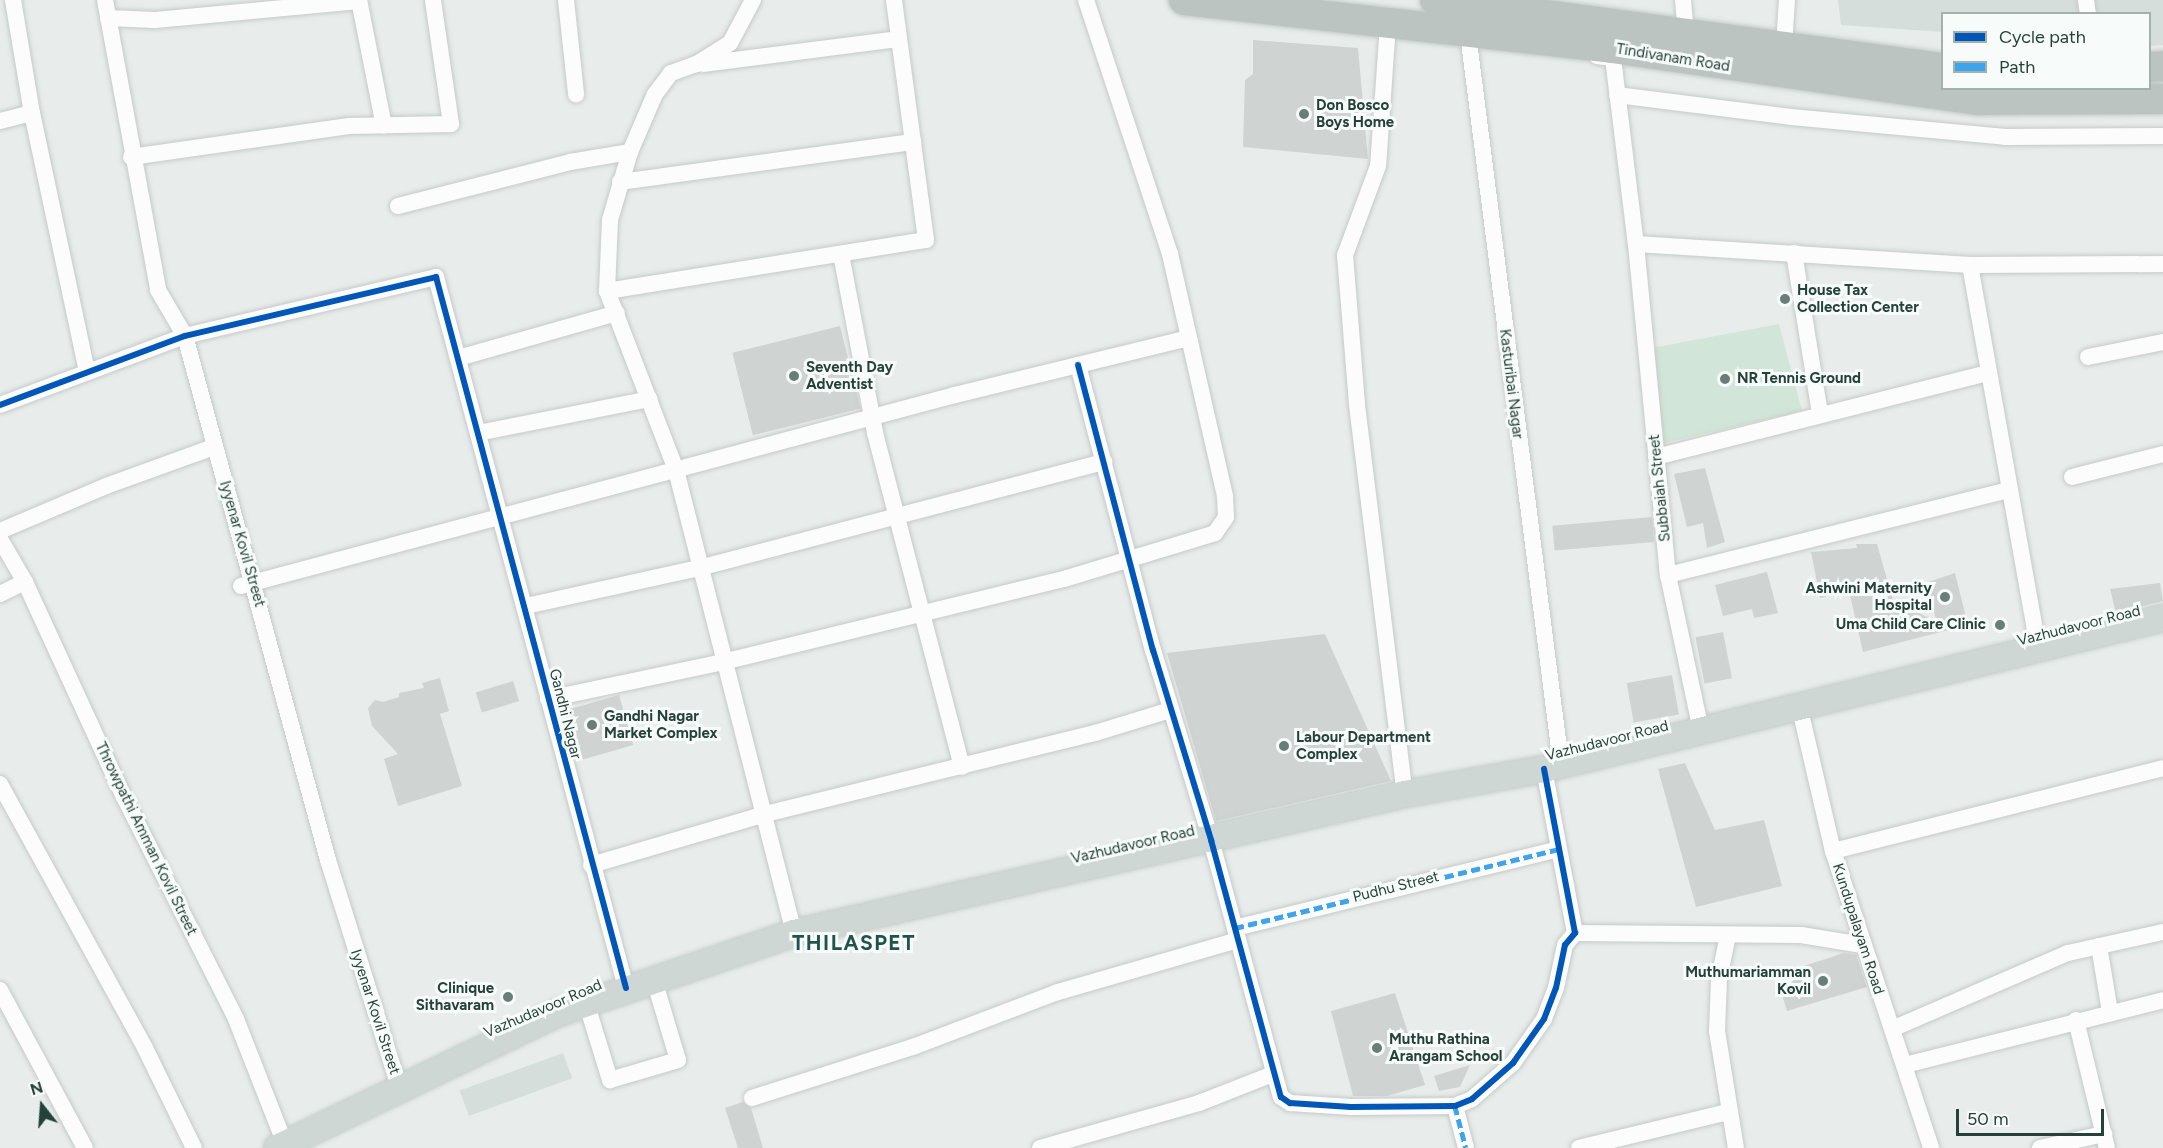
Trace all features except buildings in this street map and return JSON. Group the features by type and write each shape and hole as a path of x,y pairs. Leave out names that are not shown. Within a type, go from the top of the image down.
{"highway":[{"name":"Tindivanam Road","path":"1184,0 1388,24 1468,26 1978,100 2102,95 2163,99"},
{"path":"1435,0 1468,26 1577,9 1686,32 1941,68"}],"main road":[{"name":"Vazhudavoor Road","path":"281,1146 399,1087 586,1002 794,933 1211,840 1405,794 1553,767 1799,705 2163,621"}],"street":[{"path":"13,0 32,113 87,372"},
{"name":"Iyyenar Kovil Street","path":"105,0 131,157 158,290 185,336 247,584 328,860 399,1087"},
{"path":"108,18 155,20 359,0 384,126"},
{"path":"131,157 248,138 349,126 451,124 433,0"},
{"path":"566,0 576,94"},
{"path":"753,0 730,43 696,64 671,74 655,94 630,152 610,220 608,291 676,470 703,567 723,662 765,814 794,933"},
{"path":"608,291 926,240 897,39 894,0"},
{"path":"548,699 723,662 1129,561 1215,533 1226,517 1225,496 1170,254 1086,0"},
{"path":"1683,0 1686,32"},
{"path":"1784,46 1787,0"},
{"path":"1388,24 1378,166 1345,255 1357,405 1405,794"},
{"name":"Subbaiah Street","path":"1468,26 1613,58 1636,244 1668,575 1701,730"},
{"name":"Kasturibai Nagar","path":"1468,26 1553,767 1558,849 1575,933"},
{"path":"696,64 897,39"},
{"path":"1617,95 1791,117 2005,137 2163,136"},
{"path":"0,121 32,113"},
{"path":"620,182 913,142"},
{"path":"398,206 570,162 630,152"},
{"path":"1636,244 1970,265 2163,264"},
{"path":"1794,253 1820,414"},
{"path":"841,254 872,418 962,767"},
{"path":"1970,265 2038,648"},
{"name":"Gandhi Nagar","path":"185,336 436,277 526,606 591,865 626,988"},
{"path":"458,358 617,313"},
{"path":"0,405 185,336"},
{"path":"247,584 872,418 1190,338"},
{"path":"2088,357 2163,342"},
{"path":"1078,365 1170,710 1211,840 1281,1097 1290,1103 1351,1107 1455,1106 1472,1099 1513,1063 1544,1019 1556,988 1565,945 1575,933 1801,935 1863,945"},
{"path":"1656,457 1989,372"},
{"path":"478,434 650,399"},
{"path":"0,531 106,486 214,447"},
{"path":"2072,477 2163,454"},
{"path":"526,606 703,567 1104,462"},
{"path":"1668,575 2010,490"},
{"name":"Throwpathi Amman Kovil Street","path":"0,539 25,582 129,808 236,1018 281,1146"},
{"path":"0,594 25,582"},
{"name":"Kundupalayam Road","path":"1799,705 1833,851 1931,1148"},
{"path":"591,865 765,814 962,767 1170,710"},
{"path":"1833,851 2163,768"},
{"path":"0,784 145,1048 194,1148"},
{"name":"Pudhu Street","path":"752,1098 913,1047 996,1013 1237,934 1558,849"},
{"path":"1892,1029 2021,972 2099,946 2163,932"},
{"path":"1728,935 1719,979 1717,1031 1728,1112 1736,1148"},
{"path":"2099,946 2110,1012"},
{"path":"586,1002 610,1080 678,1060 654,980"},
{"path":"0,990 85,1148"},
{"path":"1905,1065 2076,1020 2163,1000"},
{"path":"2040,1148 2106,1141 2076,1020"},
{"path":"1040,1148 1199,1103 1273,1074"},
{"path":"1455,1106 1466,1148"},
{"path":"1579,1148 1728,1112"}],"shaded area":[{"path":"1838,0 2163,0 2163,45 2151,46 2151,12 1941,12 1941,32 1841,25"},
{"path":"563,1053 572,1078 469,1116 460,1091"}],"green space":[{"name":"NR Tennis Ground","path":"1779,324 1802,411 1664,443 1652,348"}],"marked path":[{"path":"1235,928 1558,849"},
{"path":"1451,1106 1455,1106 1466,1148"}],"cycle path":[{"path":"0,405 185,336 436,277 626,988"},
{"path":"1078,365 1153,650 1211,840 1281,1097 1290,1103 1351,1107 1455,1106 1472,1099 1513,1063 1544,1019 1556,988 1565,945 1575,933 1544,769"}],"place":[{"name":"Don Bosco Boys Home","path":"1304,114"},
{"name":"House Tax Collection Center","path":"1785,299"},
{"name":"Seventh Day Adventist","path":"794,376"},
{"name":"NR Tennis Ground","path":"1725,379"},
{"name":"Ashwini Maternity Hospital","path":"1945,597"},
{"name":"Uma Child Care Clinic","path":"2000,625"},
{"name":"Gandhi Nagar Market Complex","path":"592,725"},
{"name":"Labour Department Complex","path":"1284,746"},
{"name":"Muthumariamman Kovil","path":"1823,981"},
{"name":"Clinique Sithavaram","path":"508,997"},
{"name":"Muthu Rathina Arangam School","path":"1377,1048"}],"district":[{"name":"THILASPET","path":"854,943"}]}
